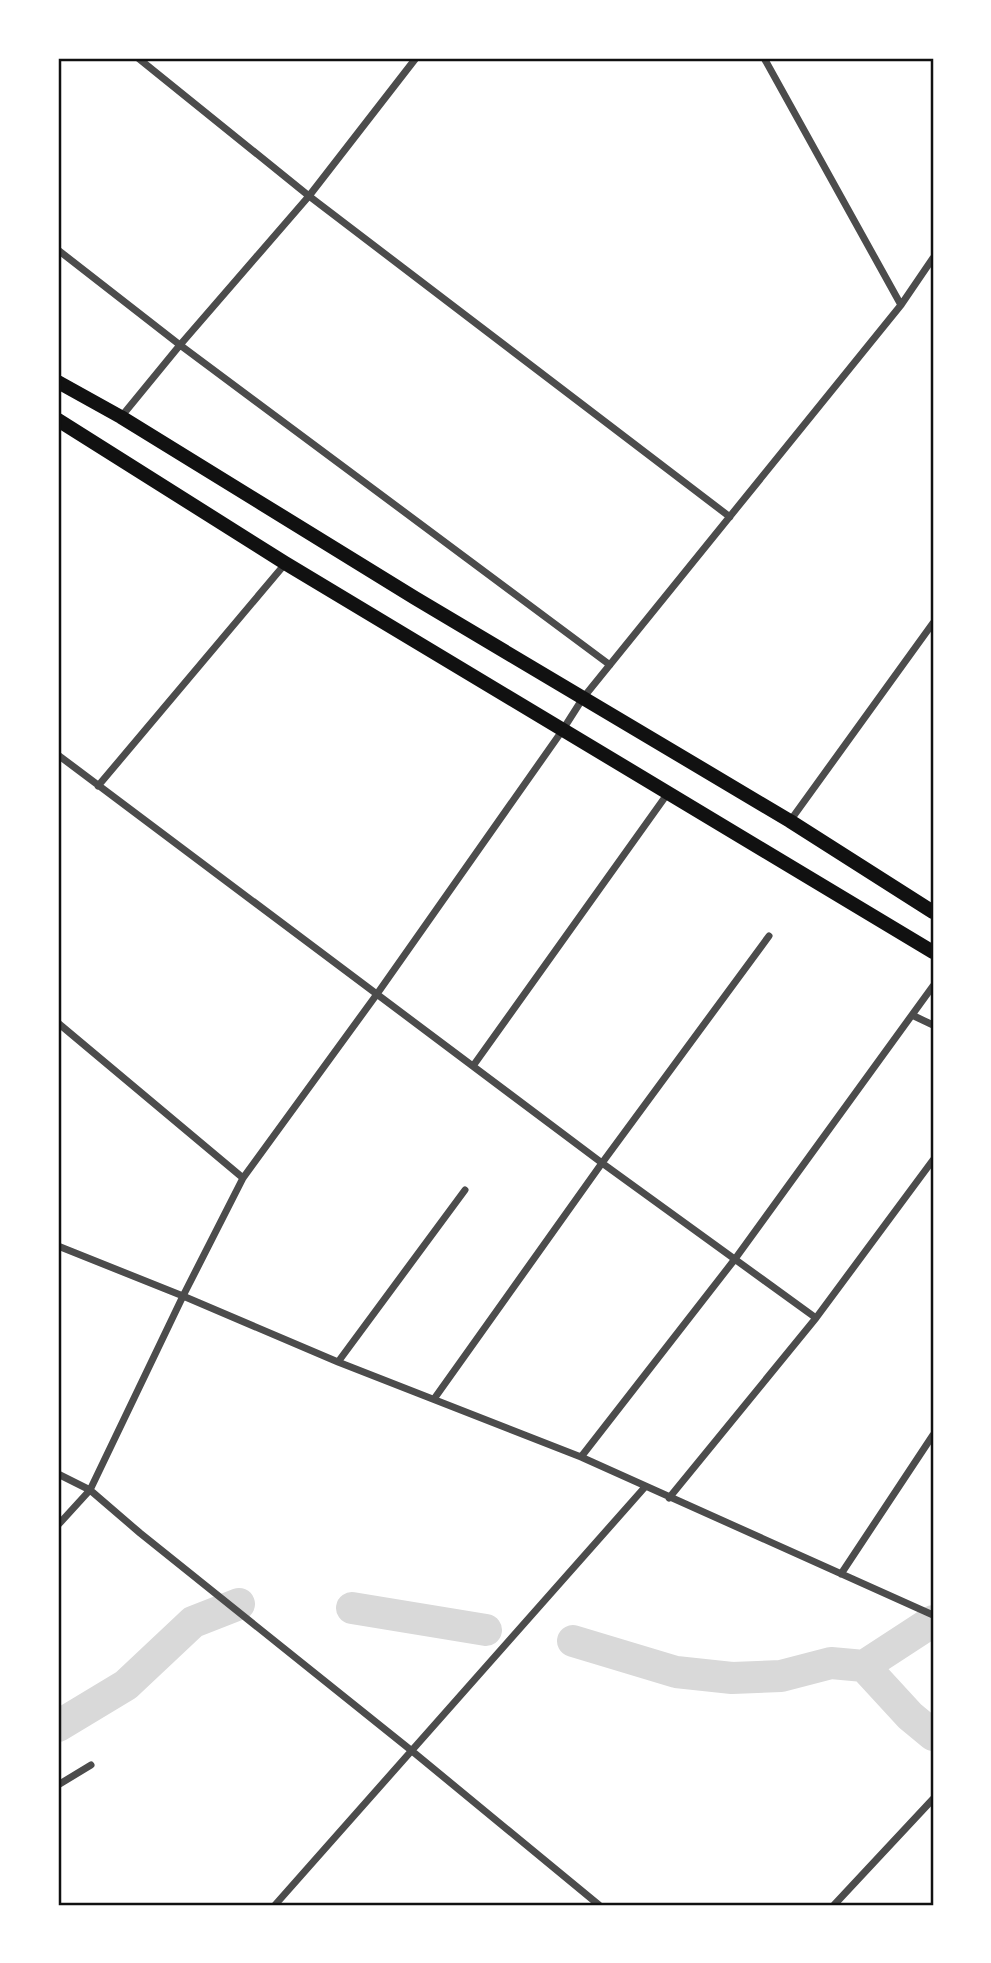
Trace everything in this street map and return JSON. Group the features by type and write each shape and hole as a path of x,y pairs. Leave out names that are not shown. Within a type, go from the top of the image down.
{"main road":[{"path":"58,382 121,417 415,598 790,821 933,912"},
{"path":"58,420 285,563 933,952"}],"street":[{"path":"138,58 309,196 730,517"},
{"path":"121,417 309,196 416,58"},
{"path":"764,58 901,305"},
{"path":"58,250 180,345 610,665"},
{"path":"58,1525 90,1490 243,1178 377,994 583,698 901,305 933,258"},
{"path":"98,786 285,563"},
{"path":"790,821 933,623"},
{"path":"58,755 602,1163 816,1318"},
{"path":"473,1066 668,793"},
{"path":"434,1399 602,1163 769,936"},
{"path":"581,1457 734,1259 914,1016 933,986"},
{"path":"914,1016 933,1025"},
{"path":"58,1023 243,1178"},
{"path":"669,1498 816,1318 933,1160"},
{"path":"338,1362 466,1190"},
{"path":"58,1246 338,1362 581,1457 933,1615"},
{"path":"841,1574 933,1435"},
{"path":"58,1474 90,1490 599,1905"},
{"path":"275,1905 645,1487"},
{"path":"58,1785 91,1765"},
{"path":"834,1905 933,1799"}],"waterway":[{"path":"58,1726 126,1685 193,1622 239,1604"},
{"path":"352,1608 486,1630"},
{"path":"573,1641 676,1672 732,1678 781,1676 831,1663 864,1666 933,1621"},
{"path":"864,1666 910,1716 933,1735"}]}
